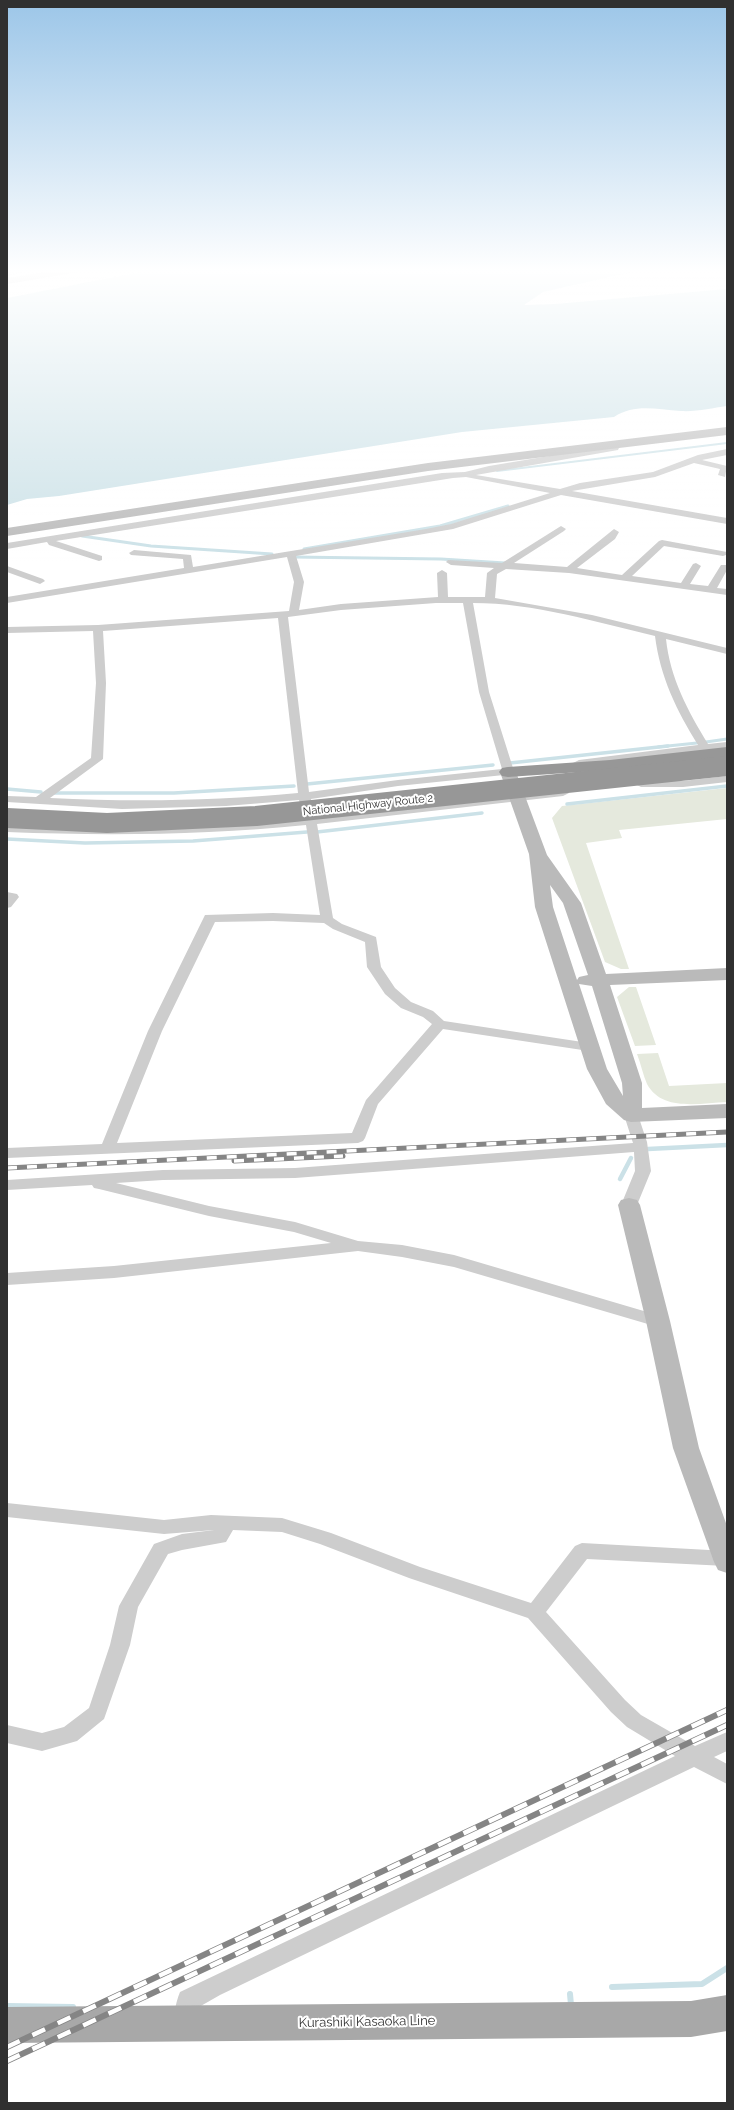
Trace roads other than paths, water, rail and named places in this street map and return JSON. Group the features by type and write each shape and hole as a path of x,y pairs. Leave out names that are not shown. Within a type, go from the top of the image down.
{"highway":[{"path":"508,772 610,765 727,752"},
{"name":"National Highway Route 2","path":"7,809 129,814 222,810 325,802 727,758"},
{"name":"National Highway Route 2","path":"7,818 126,823 232,818 334,809 727,766"},
{"path":"653,783 727,774"}],"main road":[{"name":"Kurashiki Kasaoka Line","path":"7,2024 185,2024 691,2019 727,2013"}],"street":[{"path":"7,532 428,467 727,431"},
{"path":"252,494 264,495 465,475 489,469 639,443 646,440"},
{"path":"7,600 453,526 560,492 598,482 655,474 694,460 727,452"},
{"path":"694,460 726,468 722,475"},
{"path":"465,475 727,521"},
{"path":"7,546 451,476"},
{"path":"147,524 195,511 226,499"},
{"path":"490,600 492,573 561,529"},
{"path":"571,568 612,537 614,532"},
{"path":"51,540 52,543 99,558"},
{"path":"7,551 32,542"},
{"path":"625,576 662,543 723,553"},
{"path":"134,553 188,557 190,570"},
{"path":"290,553 300,582 294,613"},
{"path":"451,562 571,568 727,592"},
{"path":"685,585 696,566"},
{"path":"711,589 724,567"},
{"path":"7,569 40,581"},
{"path":"442,573 443,600"},
{"path":"7,630 98,628 283,615 341,607 443,600 490,600 538,607 727,651"},
{"path":"468,601 484,692 508,772 538,854 544,906 570,981 589,1047 607,1089 613,1099 631,1115 727,1111"},
{"path":"283,615 290,693 304,796 328,919 337,927 366,936 371,940 374,967 390,991 406,1005 428,1014 440,1024 589,1047"},
{"path":"37,802 97,760 101,683 98,628"},
{"path":"660,635 661,652 668,680 705,748"},
{"path":"7,799 37,802 173,805 304,796 398,783 508,772 727,745"},
{"path":"7,828 89,832 134,832 310,821 653,783 683,784 727,780"},
{"path":"535,1612 582,1551 726,1560 686,1448 658,1321 629,1205 643,1172 641,1147 631,1115 633,1096 632,1083 599,980 572,903 538,854"},
{"path":"7,896 13,897 7,904"},
{"path":"107,1149 131,1094 155,1031 210,918 273,917 328,919"},
{"path":"570,981 727,974"},
{"path":"7,1153 358,1138 371,1103 440,1024"},
{"path":"7,1186 163,1175 295,1173 641,1147"},
{"path":"86,1181 209,1211 295,1227 358,1246 402,1251 454,1261 658,1321"},
{"path":"7,1278 114,1272 358,1246"},
{"path":"7,1510 164,1527 211,1522 282,1525 324,1538 416,1573 535,1612 618,1706 649,1731 727,1775"},
{"path":"7,1734 42,1742 63,1737 70,1735 96,1712 120,1645 129,1606 161,1549 182,1542 219,1537 228,1523"},
{"path":"185,2024 188,2000 212,1987 727,1740"}],"water":[{"path":"7,368 727,368 727,406 687,411 646,408 630,410 614,417 462,432 59,496 27,499 7,505"}],"waterway":[{"path":"497,471 727,443"},
{"path":"304,549 440,526 508,506"},
{"path":"82,536 151,546 272,554"},
{"path":"293,557 441,559 505,563"},
{"path":"706,742 727,739"},
{"path":"658,747 697,743"},
{"path":"510,763 668,746"},
{"path":"307,784 493,765"},
{"path":"53,793 174,793 294,786"},
{"path":"567,804 727,786"},
{"path":"7,789 41,792"},
{"path":"317,832 482,813"},
{"path":"7,839 85,843 193,841 307,832"},
{"path":"648,1149 727,1145"},
{"path":"620,1179 631,1158"},
{"path":"612,1987 702,1984 727,1968"},
{"path":"570,1994 571,2005"},
{"path":"7,2006 73,2007"}],"railway":[{"path":"7,1168 727,1132"},
{"path":"234,1161 343,1156"},
{"path":"7,2047 727,1710"},
{"path":"7,2061 727,1725"}]}
